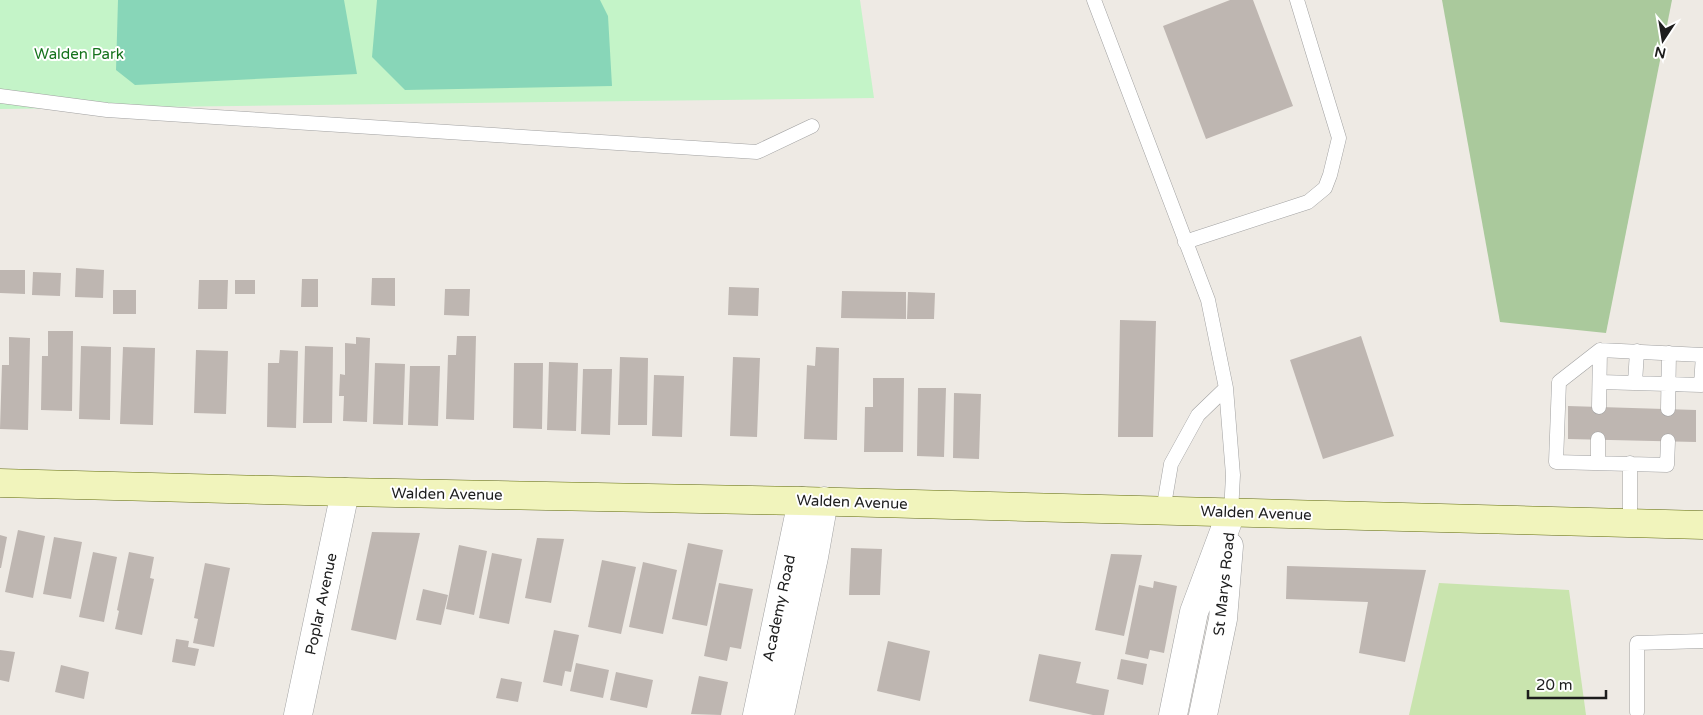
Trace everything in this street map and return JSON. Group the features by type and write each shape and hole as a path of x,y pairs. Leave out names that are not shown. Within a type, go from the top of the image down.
{"main road":[{"name":"Walden Avenue","path":"0,483 813,501 1630,523 1703,523"}],"street":[{"name":"Poplar Avenue","path":"298,715 345,492"},
{"name":"Academy Road","path":"780,715 814,557 813,501"},
{"name":"Academy Road","path":"757,715 813,501"},
{"name":"St Marys Road","path":"1173,715 1194,612 1231,513"},
{"name":"St Marys Road","path":"1203,715 1223,619 1231,513"}],"lane":[{"path":"1094,0 1208,300 1226,388 1233,475 1231,513"},
{"path":"1185,242 1308,202 1325,188 1339,138 1297,0"},
{"path":"0,96 107,110 757,152 812,126"},
{"path":"1599,407 1600,350"},
{"path":"1600,382 1701,385 1703,355 1600,350 1559,382 1556,462 1668,465 1668,441"},
{"path":"1636,383 1637,351"},
{"path":"1668,409 1669,353"},
{"path":"1163,511 1171,464 1198,414 1226,388"},
{"path":"1598,440 1598,462"},
{"path":"1630,463 1630,523"},
{"path":"1637,712 1637,643 1703,641"}],"green space":[{"name":"Walden Park","path":"0,0 860,0 874,98 0,109"},
{"path":"118,0 344,0 357,74 135,85 116,70"},
{"path":"377,0 600,0 608,16 612,86 405,90 372,57"},
{"path":"1442,0 1672,0 1606,333 1500,322"},
{"path":"1439,583 1569,590 1586,715 1409,715"}],"building":[{"path":"1230,0 1253,0 1293,106 1206,139 1163,26"},
{"path":"76,268 104,270 103,298 75,297"},
{"path":"0,270 25,270 25,294 0,293"},
{"path":"33,272 61,273 60,296 32,295"},
{"path":"372,278 395,278 395,306 371,305"},
{"path":"302,279 318,279 318,307 301,307"},
{"path":"199,280 228,280 227,309 198,309"},
{"path":"235,280 255,280 255,294 235,294"},
{"path":"729,287 759,288 758,316 728,315"},
{"path":"445,289 470,289 469,316 444,315"},
{"path":"113,290 136,290 136,314 113,314"},
{"path":"842,291 906,292 906,319 841,318"},
{"path":"908,292 935,293 934,319 907,319"},
{"path":"1120,320 1156,321 1153,437 1118,437"},
{"path":"48,331 73,331 72,411 41,410 42,356 48,356"},
{"path":"457,336 476,336 474,420 446,419 448,355 456,355"},
{"path":"1361,336 1394,436 1323,459 1290,360"},
{"path":"9,337 30,338 28,430 0,429 2,365 9,365"},
{"path":"356,337 370,338 367,422 343,421 344,396 339,396 340,374 345,375 345,343 356,344"},
{"path":"81,346 111,347 110,420 79,419"},
{"path":"305,346 333,347 332,423 303,423"},
{"path":"123,347 155,348 153,425 120,424"},
{"path":"816,347 839,348 837,440 804,439 807,365 815,366"},
{"path":"196,350 228,351 226,414 194,413"},
{"path":"280,350 298,351 296,428 267,427 268,363 279,363"},
{"path":"620,357 648,358 647,425 618,425"},
{"path":"733,357 760,358 757,437 730,436"},
{"path":"549,362 578,363 576,431 547,430"},
{"path":"375,363 405,364 403,425 373,424"},
{"path":"514,363 543,363 542,429 513,428"},
{"path":"410,366 440,366 438,426 408,425"},
{"path":"583,369 612,369 610,435 581,434"},
{"path":"654,375 684,376 682,437 652,436"},
{"path":"873,378 904,378 903,452 864,452 865,407 873,407"},
{"path":"918,388 946,388 944,457 917,456"},
{"path":"954,393 981,394 979,459 953,458"},
{"path":"1568,406 1696,410 1696,442 1568,439"},
{"path":"18,530 45,536 33,598 5,592"},
{"path":"372,532 420,533 396,640 351,630"},
{"path":"0,535 7,537 1,568 0,568"},
{"path":"54,537 82,542 71,599 43,594"},
{"path":"537,538 564,539 551,603 525,598"},
{"path":"688,543 723,550 707,626 672,619"},
{"path":"459,545 487,551 474,615 446,609"},
{"path":"851,548 882,549 880,595 849,595"},
{"path":"93,552 117,557 104,622 79,617"},
{"path":"129,552 154,557 150,578 154,579 142,635 115,629"},
{"path":"492,553 522,559 509,624 479,618"},
{"path":"1111,554 1142,555 1124,636 1095,630"},
{"path":"602,560 636,567 621,634 588,627"},
{"path":"643,562 677,570 663,634 629,627"},
{"path":"205,563 230,568 214,647 193,643 198,619 194,618"},
{"path":"1287,566 1426,570 1405,662 1359,653 1368,602 1286,599"},
{"path":"1154,581 1177,586 1164,653 1150,650 1148,659 1125,654 1139,585 1153,588"},
{"path":"719,583 753,589 741,649 730,647 727,661 704,656"},
{"path":"423,589 448,595 441,625 416,620"},
{"path":"554,630 579,635 571,672 565,671 562,686 543,682"},
{"path":"176,639 189,641 188,647 199,649 195,666 172,662"},
{"path":"888,641 930,651 920,701 877,691"},
{"path":"0,650 15,652 9,682 0,680"},
{"path":"1039,654 1081,662 1076,683 1109,690 1104,715 1093,715 1029,701"},
{"path":"1121,659 1147,664 1143,685 1117,679"},
{"path":"576,663 609,670 603,698 570,691"},
{"path":"61,665 89,672 84,699 55,692"},
{"path":"616,672 653,680 647,708 610,700"},
{"path":"699,676 728,682 721,715 691,714"},
{"path":"501,678 522,682 518,702 496,698"}]}
